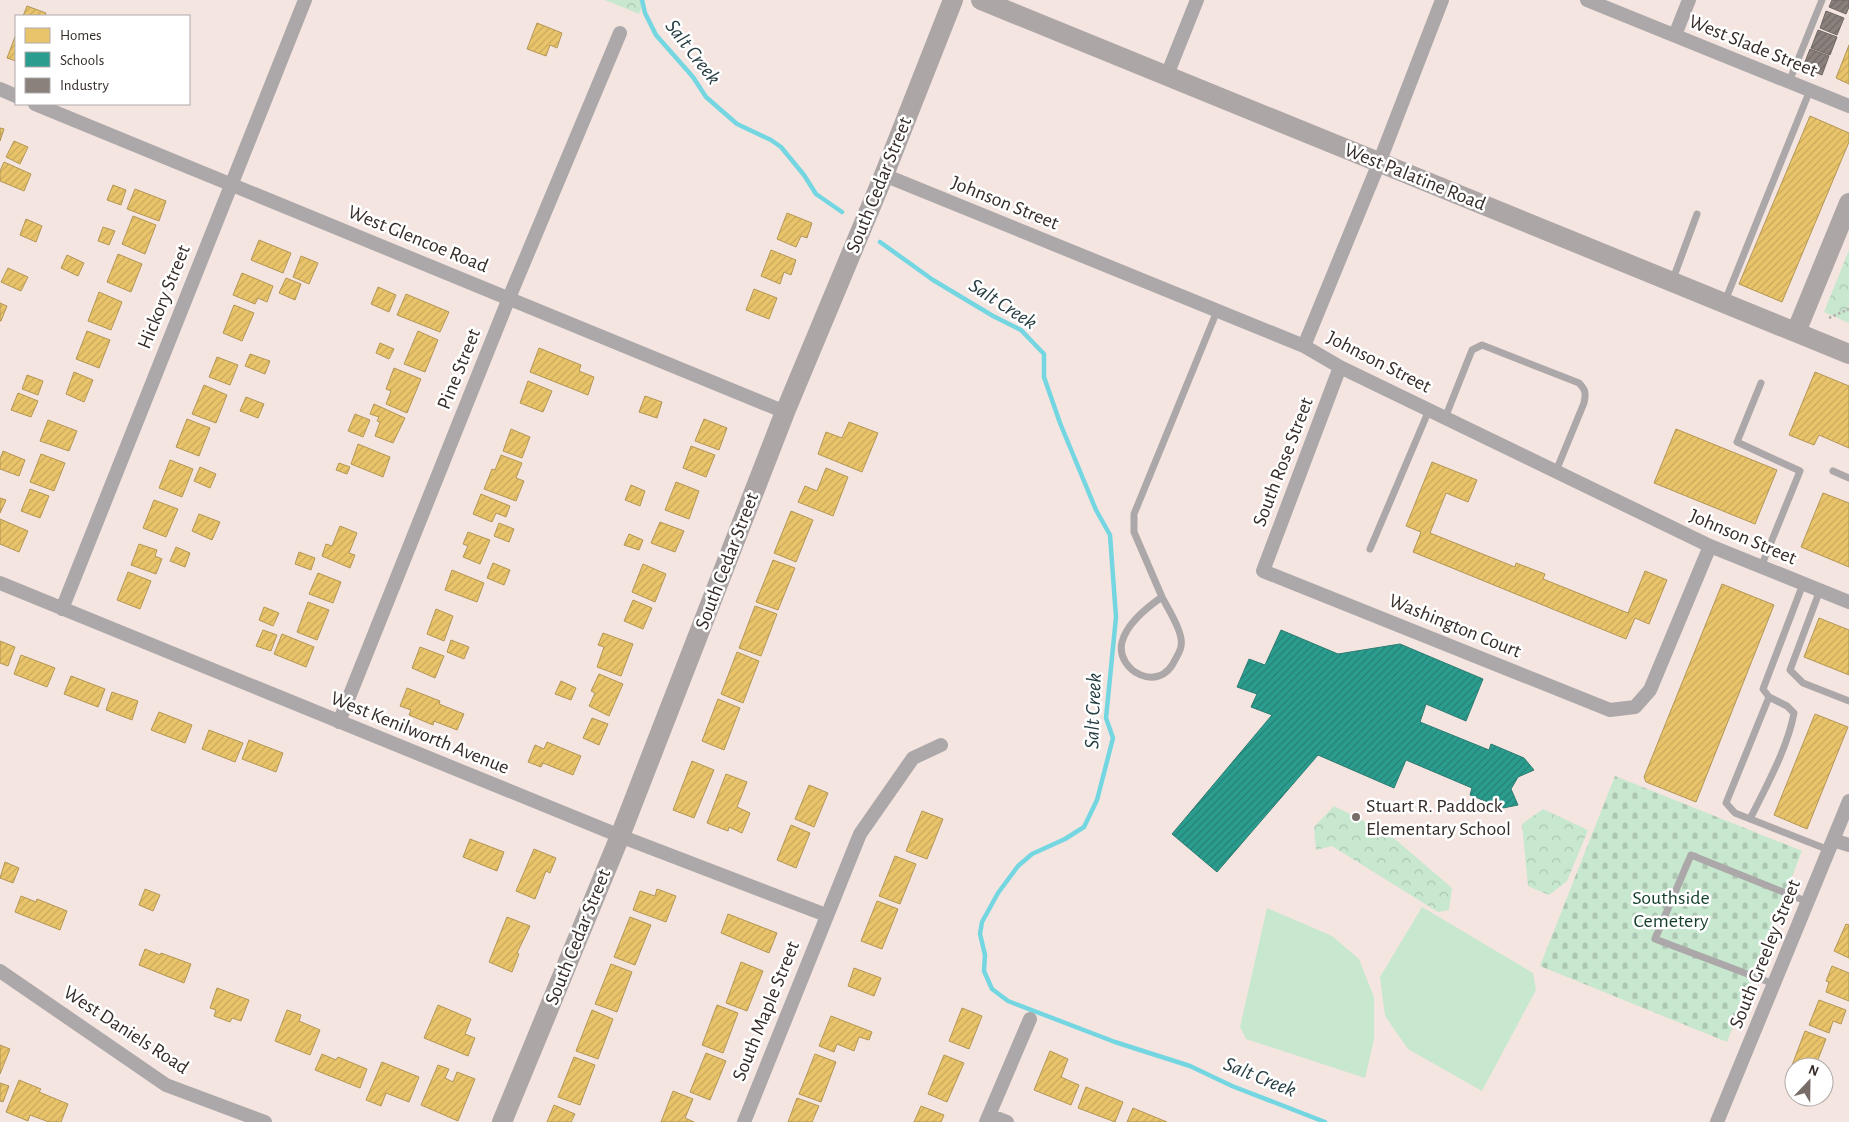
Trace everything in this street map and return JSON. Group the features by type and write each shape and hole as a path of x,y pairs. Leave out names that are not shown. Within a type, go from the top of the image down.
{"street":[{"name":"Hickory Street","path":"62,608 305,0"},
{"name":"South Cedar Street","path":"502,1122 620,836 785,412 884,175 954,0"},
{"name":"West Palatine Road","path":"981,0 1849,354"},
{"path":"1167,75 1197,0"},
{"path":"1304,346 1379,163 1442,0"},
{"name":"West Slade Street","path":"1587,0 1849,106"},
{"path":"1676,35 1689,0"},
{"name":"Pine Street","path":"339,722 509,298 620,32"},
{"path":"0,89 15,96"},
{"name":"West Glencoe Road","path":"37,105 785,412"},
{"name":"Johnson Street","path":"884,175 1304,346 1340,367 1710,546 1849,602"},
{"path":"1796,332 1849,203"},
{"name":"South Rose Street","path":"1263,571 1340,367"},
{"name":"Washington Court","path":"1263,571 1610,710 1635,707 1650,690 1710,546"},
{"name":"West Kenilworth Avenue","path":"0,584 620,836 826,915"},
{"name":"South Maple Street","path":"744,1122 860,834 913,758 941,745"},
{"name":"South Greeley Street","path":"1717,1122 1849,801"},
{"path":"1831,845 1849,845"},
{"name":"West Daniels Road","path":"0,971 166,1085 265,1122"},
{"path":"1007,1122 988,1118 1030,1019"}],"lane":[{"path":"1790,82 1822,0"},
{"path":"1724,303 1810,90"},
{"path":"1672,282 1697,214"},
{"path":"1162,597 1142,612 1128,630 1122,643 1122,655 1130,668 1144,677 1162,676 1171,668 1182,645 1178,629 1134,532 1134,514 1217,311"},
{"path":"1446,418 1472,350 1477,346 1482,345 1579,383 1584,388 1586,394 1584,403 1556,472"},
{"path":"1761,383 1737,442 1800,471 1761,567"},
{"path":"1370,549 1429,410"},
{"path":"1833,471 1849,478"},
{"path":"1750,819 1767,787 1792,724 1794,712 1787,706 1769,697 1763,689 1803,584"},
{"path":"1820,590 1790,670 1803,683 1849,701"},
{"path":"1769,697 1726,803 1735,813 1831,845"},
{"path":"1774,984 1655,939 1691,855 1808,902"}],"path":[{"path":"1829,318 1849,309"}],"green space":[{"path":"605,0 644,0 639,14"},
{"path":"1849,250 1849,323 1824,312"},
{"name":"Southside Cemetery","path":"1615,776 1802,851 1727,1042 1540,966"},
{"path":"1334,806 1389,834 1452,888 1449,910 1438,912 1332,846 1316,850 1314,827"},
{"path":"1543,809 1588,830 1567,881 1549,895 1528,886 1522,824"},
{"path":"1422,907 1533,973 1536,990 1482,1091 1408,1049 1385,1016 1380,977"},
{"path":"1267,908 1332,936 1359,959 1374,997 1374,1039 1365,1078 1246,1039 1240,1027"}],"building: Homes":[{"path":"27,6 46,13 45,15 23,15"},
{"path":"537,23 562,33 557,48 550,45 546,56 527,49"},
{"path":"15,37 15,61 7,58"},
{"path":"1849,45 1849,84 1836,78"},
{"path":"1810,116 1849,133 1849,142 1782,302 1739,284"},
{"path":"0,128 4,129 0,141"},
{"path":"14,141 28,147 20,164 6,157"},
{"path":"4,162 31,174 24,191 0,181 0,171"},
{"path":"113,185 126,190 121,205 107,200"},
{"path":"135,189 166,201 159,221 127,209"},
{"path":"787,213 812,223 807,238 801,236 796,247 777,239"},
{"path":"133,216 156,225 145,254 122,244"},
{"path":"26,219 42,226 36,242 20,235"},
{"path":"103,227 115,231 109,245 98,241"},
{"path":"259,240 291,253 283,273 251,260"},
{"path":"771,250 796,260 791,275 784,272 780,284 761,276"},
{"path":"118,254 142,264 131,292 107,282"},
{"path":"67,255 84,263 78,276 61,268"},
{"path":"301,256 318,263 309,284 293,277"},
{"path":"8,268 28,277 21,291 1,282"},
{"path":"242,273 273,286 267,302 258,298 255,304 233,295"},
{"path":"286,278 301,284 295,300 279,293"},
{"path":"378,287 396,295 389,312 371,304"},
{"path":"754,289 777,298 769,319 746,310"},
{"path":"99,292 122,302 111,330 88,321"},
{"path":"406,294 449,312 440,332 397,315"},
{"path":"0,303 7,306 1,321 0,321"},
{"path":"234,305 254,313 242,341 223,333"},
{"path":"87,331 110,340 99,368 76,359"},
{"path":"418,331 438,340 425,372 404,364"},
{"path":"380,343 394,349 389,359 376,353"},
{"path":"539,348 581,365 579,371 594,377 588,395 530,372"},
{"path":"250,354 270,361 265,374 245,366"},
{"path":"217,357 238,365 230,385 209,377"},
{"path":"394,368 421,379 407,413 386,404 391,391 386,389"},
{"path":"74,372 93,380 84,402 66,394"},
{"path":"1815,372 1849,386 1849,448 1819,435 1814,445 1789,435"},
{"path":"27,375 43,381 38,395 22,389"},
{"path":"528,381 552,391 543,412 520,403"},
{"path":"204,385 227,395 216,423 192,414"},
{"path":"18,393 38,401 31,417 11,410"},
{"path":"645,396 662,402 657,418 639,412"},
{"path":"246,397 264,404 258,418 240,411"},
{"path":"374,404 405,418 393,443 375,436 380,422 377,421 379,417 370,414"},
{"path":"355,414 370,420 363,437 348,431"},
{"path":"187,419 210,428 199,456 176,447"},
{"path":"704,419 727,428 719,450 695,441"},
{"path":"48,420 77,431 69,451 40,441"},
{"path":"849,422 878,433 862,472 818,454 826,432 842,438"},
{"path":"511,429 530,437 522,458 503,451"},
{"path":"1676,429 1777,470 1755,524 1654,483"},
{"path":"358,444 390,457 383,477 351,464"},
{"path":"691,446 715,455 706,477 683,468"},
{"path":"3,451 25,460 19,476 0,469 0,459"},
{"path":"41,454 65,463 54,491 30,482"},
{"path":"501,455 522,463 516,478 524,481 516,501 484,489 492,469 495,470"},
{"path":"170,460 193,469 182,497 159,488"},
{"path":"1432,462 1477,480 1468,502 1446,493 1430,533 1515,567 1516,563 1545,574 1543,579 1628,613 1645,571 1667,580 1649,624 1635,618 1626,639 1413,552 1421,532 1406,526"},
{"path":"339,463 350,467 347,474 336,470"},
{"path":"200,467 216,474 210,488 194,481"},
{"path":"826,468 848,477 833,516 798,502 805,486 817,491"},
{"path":"676,482 699,491 689,519 665,510"},
{"path":"631,485 645,491 640,506 625,500"},
{"path":"30,489 49,496 40,518 21,511"},
{"path":"1823,493 1849,503 1849,567 1801,547"},
{"path":"481,494 510,506 506,517 496,513 492,522 473,514"},
{"path":"0,498 6,500 0,513"},
{"path":"154,500 178,509 166,537 143,528"},
{"path":"791,511 813,520 796,562 774,553"},
{"path":"199,514 220,522 212,540 192,531"},
{"path":"0,519 28,531 19,552 0,544"},
{"path":"660,522 684,531 675,552 651,543"},
{"path":"499,523 514,529 509,542 494,536"},
{"path":"340,526 357,533 349,553 355,555 350,568 322,556 326,544 332,546"},
{"path":"468,532 490,540 480,564 463,557 468,546 463,544"},
{"path":"629,534 643,540 639,550 624,545"},
{"path":"139,544 157,550 155,556 162,559 156,574 131,565"},
{"path":"176,547 190,553 185,567 170,561"},
{"path":"299,552 315,558 311,570 295,564"},
{"path":"773,560 795,568 778,610 756,602"},
{"path":"493,563 510,570 504,585 487,578"},
{"path":"643,564 666,574 655,602 632,592"},
{"path":"452,570 484,583 477,602 445,590"},
{"path":"128,572 151,581 140,609 117,600"},
{"path":"318,573 341,582 333,603 309,594"},
{"path":"1722,584 1774,605 1696,802 1646,782 1644,777"},
{"path":"633,600 652,608 643,629 624,621"},
{"path":"308,602 329,610 317,640 297,632"},
{"path":"755,606 777,614 761,656 739,648"},
{"path":"264,607 279,613 273,626 259,620"},
{"path":"436,609 453,616 444,641 427,634"},
{"path":"1819,618 1849,630 1849,675 1804,657"},
{"path":"263,630 277,635 271,651 256,646"},
{"path":"603,633 633,644 621,676 597,667 604,647 598,645"},
{"path":"282,634 314,647 306,667 274,654"},
{"path":"451,640 469,647 464,659 447,652"},
{"path":"0,641 15,647 8,666 0,663"},
{"path":"420,647 444,656 435,678 412,668"},
{"path":"737,652 759,661 743,703 721,694"},
{"path":"21,655 55,668 47,687 14,674"},
{"path":"599,674 623,684 609,716 589,706 595,693 591,691"},
{"path":"71,676 105,689 98,707 64,694"},
{"path":"561,681 576,688 571,700 555,694"},
{"path":"407,688 440,701 439,704 464,714 457,730 434,721 433,725 409,715 411,710 400,706"},
{"path":"112,692 138,701 132,720 106,710"},
{"path":"718,699 740,708 724,750 702,741"},
{"path":"159,712 192,725 185,743 151,730"},
{"path":"1815,714 1848,727 1807,829 1774,815"},
{"path":"592,718 608,724 599,745 583,738"},
{"path":"209,730 243,743 235,762 202,749"},
{"path":"249,740 283,753 276,772 242,759"},
{"path":"547,742 581,756 573,775 543,763 541,767 528,762 535,745 544,749"},
{"path":"692,761 714,770 694,818 673,810"},
{"path":"726,774 747,782 737,807 750,813 742,833 729,827 728,831 707,823"},
{"path":"809,785 828,793 814,827 795,819"},
{"path":"922,811 943,819 927,859 906,851"},
{"path":"791,825 810,833 796,868 777,860"},
{"path":"470,839 504,852 497,871 463,857"},
{"path":"534,849 556,858 550,873 546,871 535,899 516,891"},
{"path":"895,856 916,864 900,904 879,896"},
{"path":"5,862 19,868 13,883 0,878"},
{"path":"145,889 160,895 153,911 139,905"},
{"path":"657,889 676,896 666,922 633,910 640,891 655,896"},
{"path":"21,896 36,902 37,899 67,911 60,930 15,912"},
{"path":"877,901 898,909 882,949 861,941"},
{"path":"728,914 777,933 769,953 721,933"},
{"path":"507,917 530,926 517,953 519,954 512,972 489,962"},
{"path":"630,917 651,925 635,965 614,957"},
{"path":"1846,924 1849,925 1849,958 1834,951"},
{"path":"145,949 191,964 184,983 139,965"},
{"path":"741,962 763,971 747,1011 726,1003"},
{"path":"611,964 632,972 617,1012 595,1004"},
{"path":"1832,966 1849,973 1849,1001 1826,992 1829,982 1826,981"},
{"path":"854,968 881,978 874,996 848,986"},
{"path":"217,988 249,1000 241,1021 232,1018 230,1022 214,1016 216,1010 210,1008"},
{"path":"1819,1000 1846,1010 1841,1024 1833,1021 1829,1033 1809,1025"},
{"path":"438,1005 471,1019 465,1034 475,1038 468,1056 424,1038"},
{"path":"717,1005 738,1013 723,1053 702,1045"},
{"path":"962,1008 982,1016 969,1049 949,1041"},
{"path":"287,1010 301,1015 299,1021 320,1030 310,1055 275,1041"},
{"path":"592,1010 613,1019 598,1059 576,1051"},
{"path":"831,1016 872,1032 869,1040 859,1037 854,1051 837,1044 834,1052 819,1046"},
{"path":"1805,1031 1826,1039 1819,1057 1795,1057"},
{"path":"0,1045 10,1049 0,1074"},
{"path":"1050,1051 1068,1059 1061,1077 1079,1085 1071,1105 1034,1090"},
{"path":"706,1053 726,1061 710,1100 690,1092"},
{"path":"322,1054 336,1060 338,1057 367,1069 360,1088 315,1070"},
{"path":"815,1054 836,1062 821,1102 799,1094"},
{"path":"944,1055 964,1063 947,1102 928,1094"},
{"path":"574,1057 595,1065 580,1105 558,1097"},
{"path":"382,1062 419,1077 409,1102 386,1093 381,1106 366,1100"},
{"path":"438,1065 449,1069 445,1078 453,1082 457,1072 475,1079 458,1121 421,1105"},
{"path":"19,1080 41,1089 39,1092 68,1104 61,1122 49,1122 30,1115 28,1121 6,1112"},
{"path":"0,1083 9,1086 3,1102 0,1101"},
{"path":"1086,1087 1123,1102 1115,1122 1078,1108"},
{"path":"673,1091 693,1099 685,1118 694,1122 661,1122"},
{"path":"797,1098 819,1106 812,1122 788,1122"},
{"path":"554,1105 575,1114 571,1122 547,1122"},
{"path":"921,1106 944,1115 941,1122 914,1122"},
{"path":"1133,1108 1167,1122 1127,1122"}],"building: Schools":[{"path":"1281,630 1338,654 1400,644 1483,679 1466,721 1426,704 1420,722 1489,750 1491,744 1524,758 1534,770 1518,777 1511,789 1518,805 1503,808 1470,795 1472,788 1406,760 1394,788 1318,755 1217,872 1172,834 1272,715 1251,707 1257,694 1237,687 1249,659 1265,665"}],"building: Industry":[{"path":"1832,0 1849,0 1846,14 1829,7"},
{"path":"1826,11 1844,18 1837,35 1820,28"},
{"path":"1818,30 1837,37 1830,55 1811,48"},
{"path":"1810,49 1829,56 1822,75 1803,67"}],"waterway":[{"name":"Salt Creek","path":"642,0 645,13 656,35 693,77 706,97 737,124 771,140 781,147 804,175 816,194 842,212"},
{"name":"Salt Creek","path":"880,242 933,280 993,316 1021,330 1044,354 1044,377 1060,423 1096,510 1110,535 1116,617 1106,718 1113,738 1097,800 1084,827 1065,839 1032,854 1018,866 998,893 982,922 980,934 985,955 984,971 992,989 1008,1001 1115,1042 1190,1066 1232,1086 1325,1122"}],"place":[{"name":"Stuart R. Paddock Elementary School","path":"1356,817"}]}
